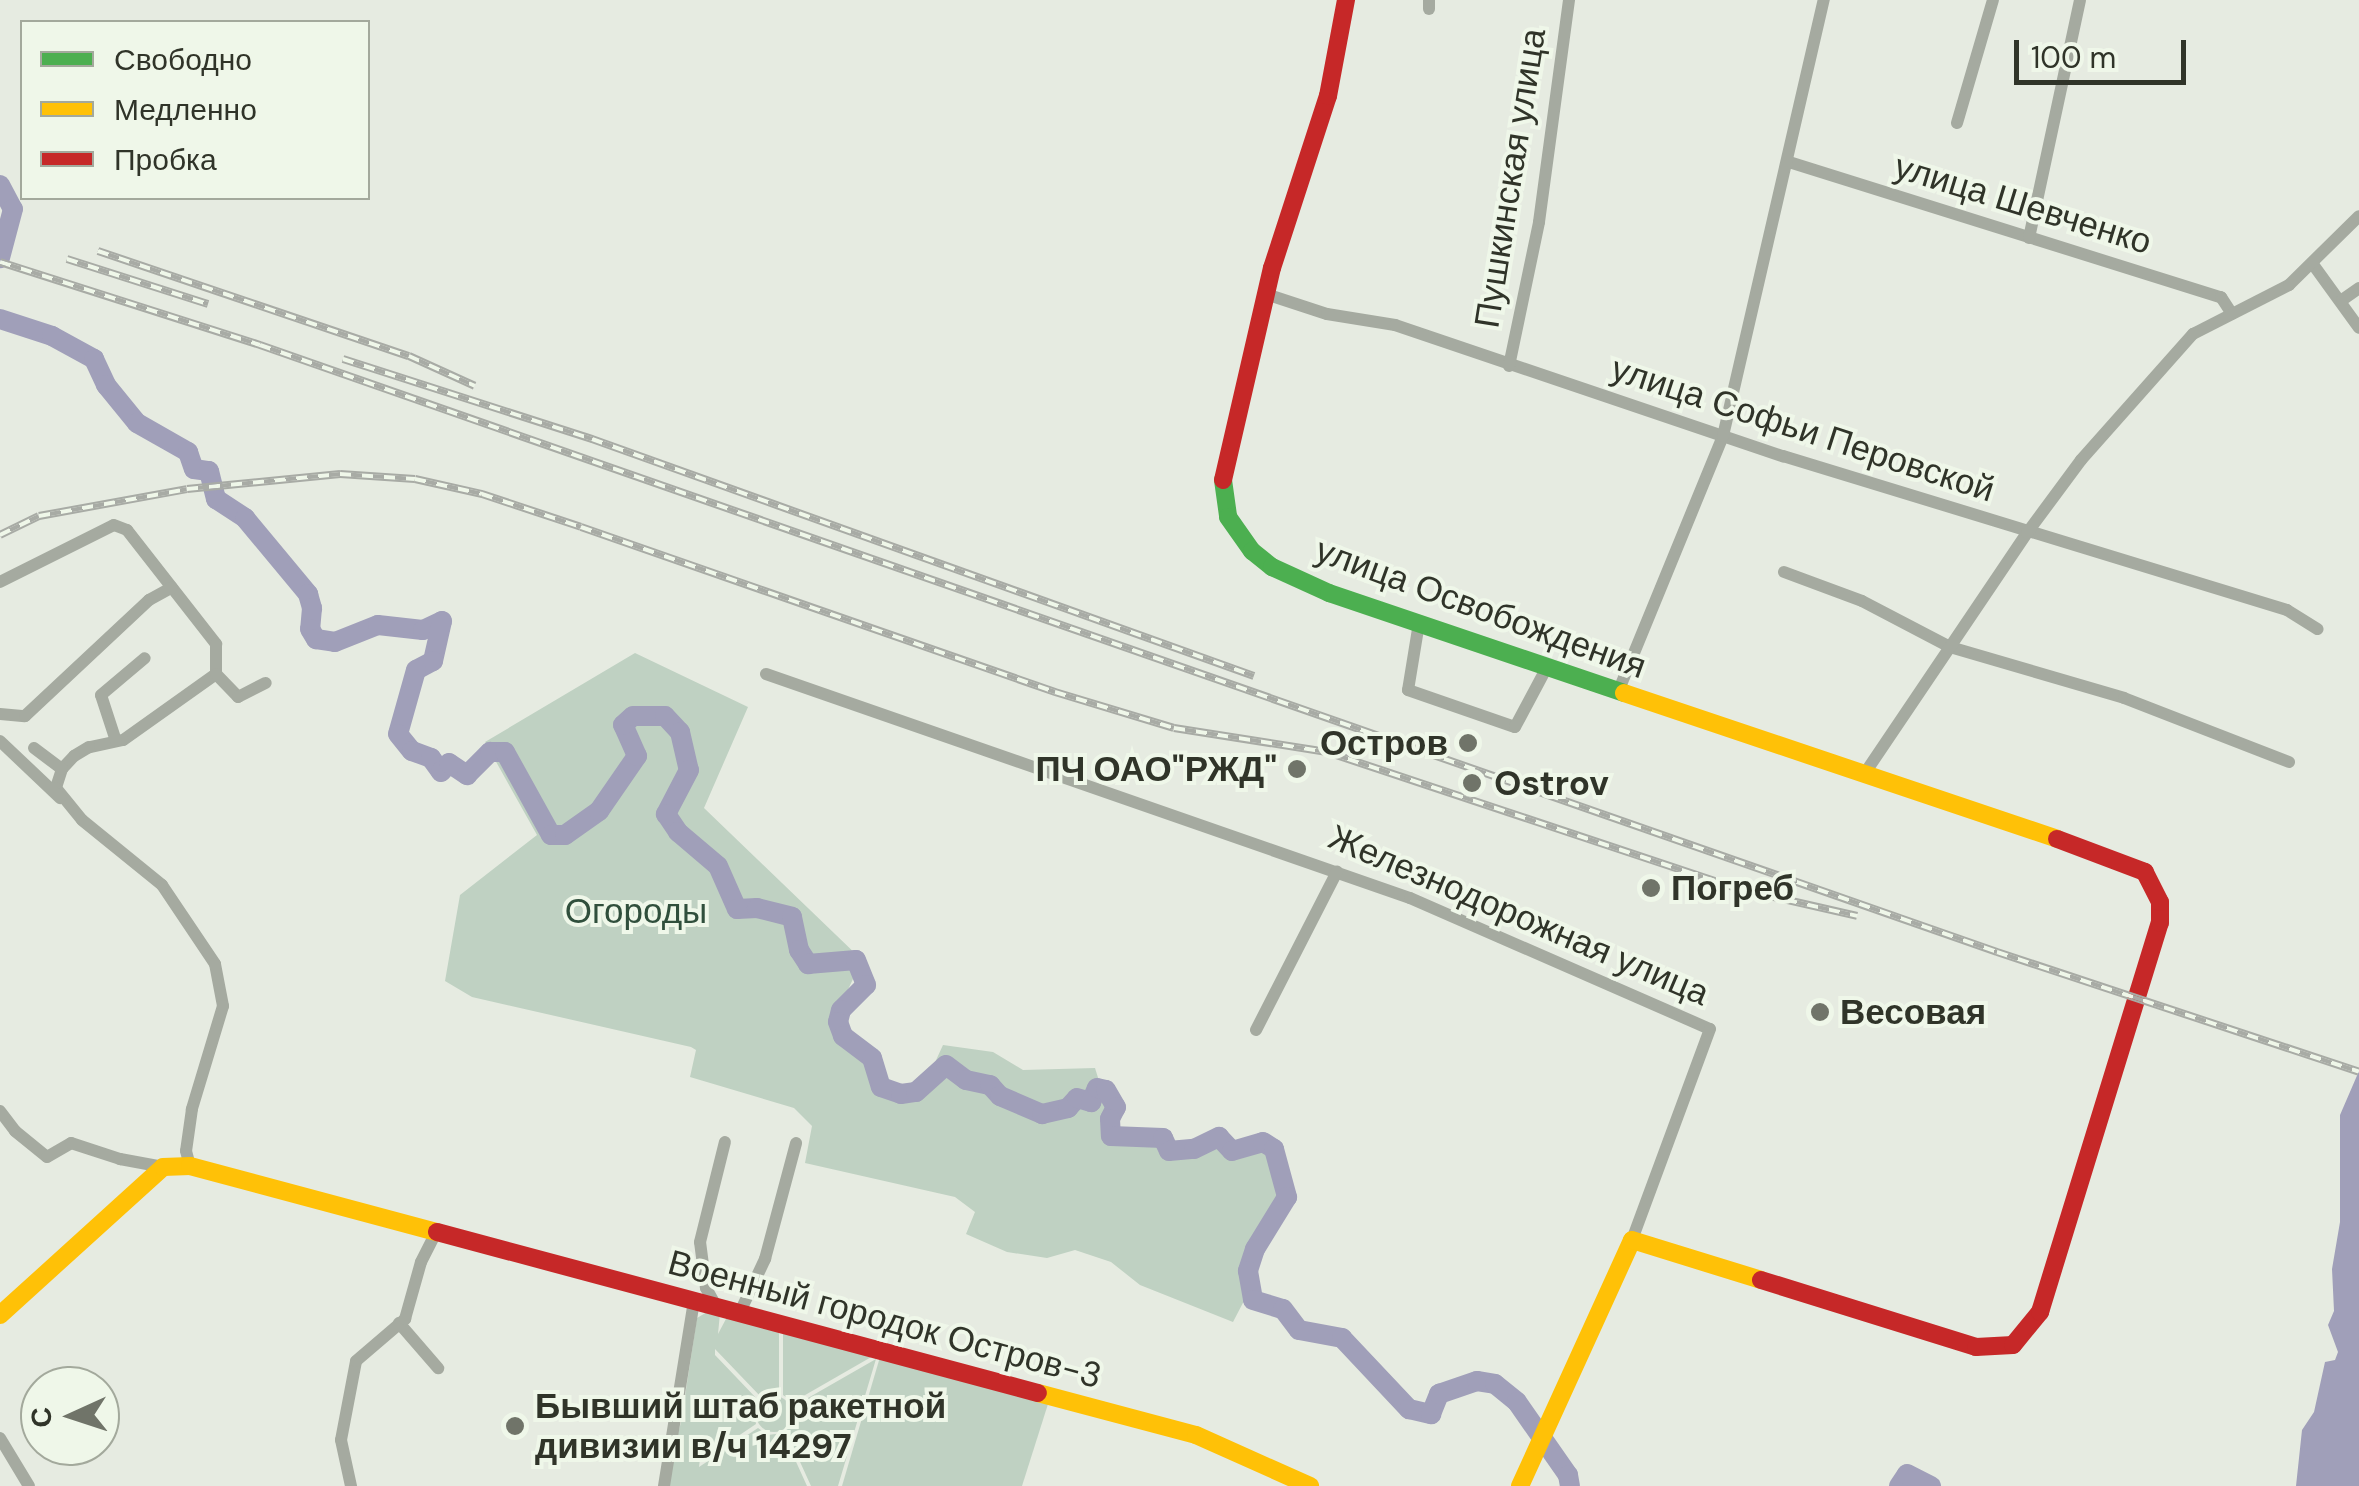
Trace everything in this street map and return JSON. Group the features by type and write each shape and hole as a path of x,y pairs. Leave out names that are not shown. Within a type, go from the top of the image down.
{"main road":[{"name":"улица Освобождения","path":"1346,0 1328,96 1266,294 1224,461 1222,492 1228,517 1252,551 1272,567 1329,593 1865,773 2144,872 2160,902 2160,923 2149,965 2040,1312 2013,1345 1976,1347 1632,1240"},
{"name":"Военный городок Остров-3","path":"163,1167 190,1166 1196,1435 1310,1486"},
{"path":"0,1315 163,1167"},
{"path":"1520,1486 1632,1240"}],"street":[{"name":"Пушкинская улица","path":"1509,366 1539,222 1569,0"},
{"path":"1618,692 1724,436 1824,0"},
{"path":"1957,123 1993,0"},
{"path":"2028,238 2080,0"},
{"name":"улица Шевченко","path":"1788,162 2221,298 2232,314"},
{"path":"1865,773 2027,533 2082,460 2193,334 2290,285 2359,216"},
{"path":"2312,263 2359,328"},
{"path":"2342,300 2359,288"},
{"name":"улица Софьи Перовской","path":"1266,294 1327,314 1395,325 1509,366 2027,533 2287,610 2318,629"},
{"path":"0,582 114,525 127,530 216,644 216,674 238,697 266,683"},
{"path":"1784,572 1862,602 1950,646 2124,698 2289,762"},
{"path":"172,587 148,600 0,739 162,885 216,964 222,1006 192,1110 186,1151 190,1166"},
{"path":"1420,623 1408,690 1515,727 1547,667"},
{"path":"116,741 101,695 145,658"},
{"path":"66,802 56,788 62,769 89,747 116,741 216,674"},
{"name":"Железнодорожная улица","path":"766,674 1410,898 1710,1029 1632,1240"},
{"path":"0,714 25,716"},
{"path":"34,748 62,769"},
{"path":"1256,1030 1337,872"},
{"path":"0,1111 47,1157 71,1142 120,1160 163,1167"},
{"path":"716,1306 706,1288 700,1242 725,1142"},
{"path":"740,1312 744,1295 757,1285 796,1143"},
{"path":"351,1486 341,1440 356,1361 399,1323 436,1234"},
{"path":"664,1486 694,1300"},
{"path":"399,1323 438,1368"},
{"path":"0,1438 30,1486"}],"green space":[{"name":"Огороды","path":"635,653 748,707 704,808 862,960 834,1019 838,1038 865,1060 880,1094 906,1100 920,1095 943,1045 993,1052 1023,1070 1095,1068 1105,1100 1107,1143 1157,1147 1170,1159 1218,1145 1230,1155 1264,1150 1272,1153 1281,1186 1279,1200 1247,1256 1246,1297 1233,1322 1140,1285 1111,1262 1075,1250 1047,1258 1007,1252 966,1234 975,1212 955,1197 805,1163 812,1126 794,1108 690,1077 696,1050 691,1047 472,997 445,981 460,895 537,835 485,742"},
{"path":"707,1312 720,1313 718,1334 727,1317 779,1329 779,1394 761,1397 715,1349 715,1355 758,1400 753,1409 756,1424 701,1461 702,1443 699,1467 758,1428 768,1435 783,1433 807,1486 665,1486 681,1422 697,1318"},
{"path":"783,1330 873,1356 793,1402 783,1395"},
{"path":"880,1357 1048,1404 1022,1486 842,1486"},
{"path":"876,1359 838,1486 811,1486 786,1431 794,1422 794,1406"},
{"path":"774,1396 787,1401 792,1414 787,1427 774,1432 761,1427 756,1414 761,1401"}],"water":[{"path":"2359,1071 2359,1486 2296,1486 2302,1430 2314,1412 2325,1362 2335,1360 2338,1352 2328,1325 2334,1311 2332,1269 2340,1222 2340,1115"}],"waterway":[{"path":"0,185 13,209 0,258"},
{"path":"0,319 52,336 94,359 106,385 137,423 188,452 194,469 209,471 216,499 245,518 308,594 312,608 310,629 316,639 335,642 378,625 423,630 442,621 433,661 416,670 398,734 412,751 431,758 441,772 449,763 467,775 490,752 505,752 551,835 565,835 599,811 637,756 623,725 633,716 665,716 680,732 689,770 666,814 678,832 718,866 737,909 757,908 792,917 799,950 808,964 856,960 866,985 841,1010 838,1022 843,1036 872,1058 881,1087 901,1094 916,1092 946,1065 966,1080 990,1085 1000,1096 1042,1114 1068,1108 1077,1098 1091,1102 1097,1088 1106,1090 1116,1107 1110,1119 1111,1136 1163,1138 1169,1151 1194,1149 1219,1137 1232,1151 1263,1142 1274,1149 1287,1197 1255,1249 1248,1271 1253,1300 1283,1309 1299,1330 1342,1338 1409,1409 1431,1414 1439,1394 1477,1381 1495,1384 1517,1402 1568,1475 1570,1486"},
{"path":"1899,1486 1907,1474 1931,1486"}],"railway":[{"path":"98,251 409,356 475,386"},
{"path":"67,259 208,304"},
{"path":"0,262 260,345 1997,952 2359,1072"},
{"path":"343,359 592,439 1254,676"},
{"path":"0,535 39,516 187,489 340,474 415,479 482,494 1055,692 1174,728 1327,752 1743,890 1857,916"}],"traffic: fast":[{"path":"1223,480 1228,517 1252,551 1272,567 1329,593 1624,693"}],"traffic: slow":[{"path":"1624,693 2057,839"},
{"path":"0,1315 163,1167 190,1166 437,1232"},
{"path":"1520,1486 1632,1240 1761,1280"},
{"path":"1038,1393 1196,1435 1310,1486"}],"traffic: jam":[{"path":"1223,480 1272,268 1328,96 1346,0"},
{"path":"1761,1280 1976,1347 2013,1345 2040,1312 2160,923 2160,902 2145,872 2057,839"},
{"path":"437,1232 1038,1393"}],"place":[{"name":"Остров","path":"1468,743"},
{"name":"ПЧ ОАО\"РЖД\"","path":"1297,769"},
{"name":"Ostrov","path":"1472,783"},
{"name":"Погреб","path":"1651,888"},
{"name":"Весовая","path":"1820,1012"},
{"name":"Бывший штаб ракетной дивизии в/ч 14297","path":"515,1426"}]}
